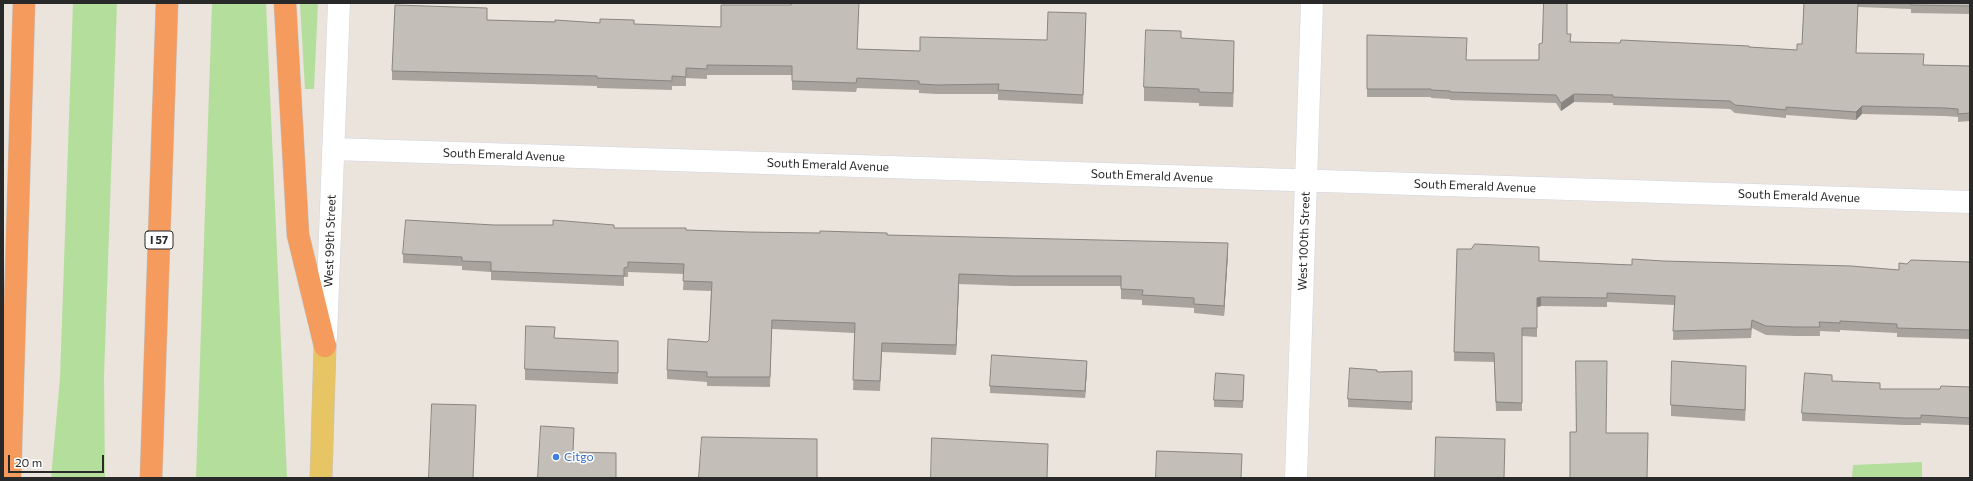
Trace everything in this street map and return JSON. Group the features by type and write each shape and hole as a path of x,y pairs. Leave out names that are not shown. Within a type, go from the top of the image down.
{"highway":[{"path":"10,478 24,3"},
{"name":"I 57","path":"150,478 167,3"},
{"path":"285,3 298,235 326,346"}],"main road":[{"name":"West 99th Street","path":"321,478 326,346"}],"street":[{"name":"West 99th Street","path":"326,346 339,3"},
{"name":"West 100th Street","path":"1296,478 1312,3"},
{"name":"South Emerald Avenue","path":"333,149 1970,202"}],"green space":[{"path":"73,3 117,3 104,377 105,478 51,478 60,378"},
{"path":"212,3 266,3 287,478 196,478"},
{"path":"300,3 318,3 314,89 305,89"},
{"path":"1922,462 1922,478 1852,478 1853,465"}],"building":[{"path":"791,3 859,3 857,49 920,51 920,37 1047,40 1048,12 1086,13 1083,95 998,90 999,84 937,85 919,84 919,81 857,78 856,83 792,81 792,66 707,65 707,69 686,68 686,77 672,76 672,81 597,78 597,76 392,71 395,5 487,8 487,20 555,22 555,20 600,23 600,19 634,20 634,24 721,27 721,5 791,5"},
{"path":"1544,3 1567,3 1567,34 1571,34 1570,42 1620,43 1621,40 1749,46 1797,50 1797,44 1802,44 1804,3 1858,3 1856,53 1924,54 1923,65 1970,66 1970,113 1958,114 1958,109 1945,108 1862,106 1856,112 1786,107 1786,110 1735,105 1730,101 1613,97 1613,95 1574,94 1561,103 1556,95 1450,92 1431,89 1367,89 1367,35 1467,38 1466,60 1539,60 1539,44 1542,43"},
{"path":"1911,3 1970,3 1970,6 1911,5"},
{"path":"1146,30 1181,31 1181,38 1234,41 1233,93 1199,92 1199,89 1144,87"},
{"path":"406,220 494,225 553,225 553,220 614,225 614,228 686,228 686,230 748,232 820,233 820,231 887,233 887,235 1228,243 1224,306 1194,304 1194,298 1142,295 1143,290 1121,289 1121,276 1013,276 959,274 956,345 882,343 880,381 853,380 855,323 772,320 770,377 707,377 707,372 667,370 668,339 707,342 709,340 712,282 683,281 684,264 628,262 628,267 624,268 624,276 491,271 491,262 462,261 462,257 403,254"},
{"path":"1475,244 1539,247 1539,261 1632,265 1632,259 1851,266 1899,270 1899,263 1907,264 1911,260 1970,262 1970,330 1897,328 1897,324 1840,321 1840,323 1819,322 1820,327 1766,326 1752,320 1751,329 1673,331 1675,296 1607,293 1607,298 1541,297 1537,298 1537,328 1522,328 1522,403 1496,402 1494,353 1454,352 1457,249 1471,249"},
{"path":"526,326 555,327 554,338 618,341 618,373 525,369"},
{"path":"992,355 1087,361 1085,391 990,386"},
{"path":"1576,361 1607,361 1606,433 1648,433 1647,478 1570,478 1570,432 1576,432"},
{"path":"1672,361 1746,366 1745,410 1671,405"},
{"path":"1350,368 1377,370 1377,372 1412,371 1412,402 1348,399"},
{"path":"1216,373 1244,375 1243,401 1214,400"},
{"path":"1805,373 1832,375 1832,381 1880,383 1880,389 1940,389 1941,386 1970,387 1970,418 1921,415 1921,418 1905,418 1802,413"},
{"path":"432,404 476,405 473,478 429,478"},
{"path":"541,426 574,428 573,452 616,453 616,478 538,478"},
{"path":"702,437 817,439 817,478 699,478"},
{"path":"1436,437 1505,439 1504,478 1435,478"},
{"path":"932,438 1048,444 1047,478 931,478"},
{"path":"1157,451 1242,454 1241,478 1156,478"}],"place":[{"name":"Citgo","path":"556,457"}]}
